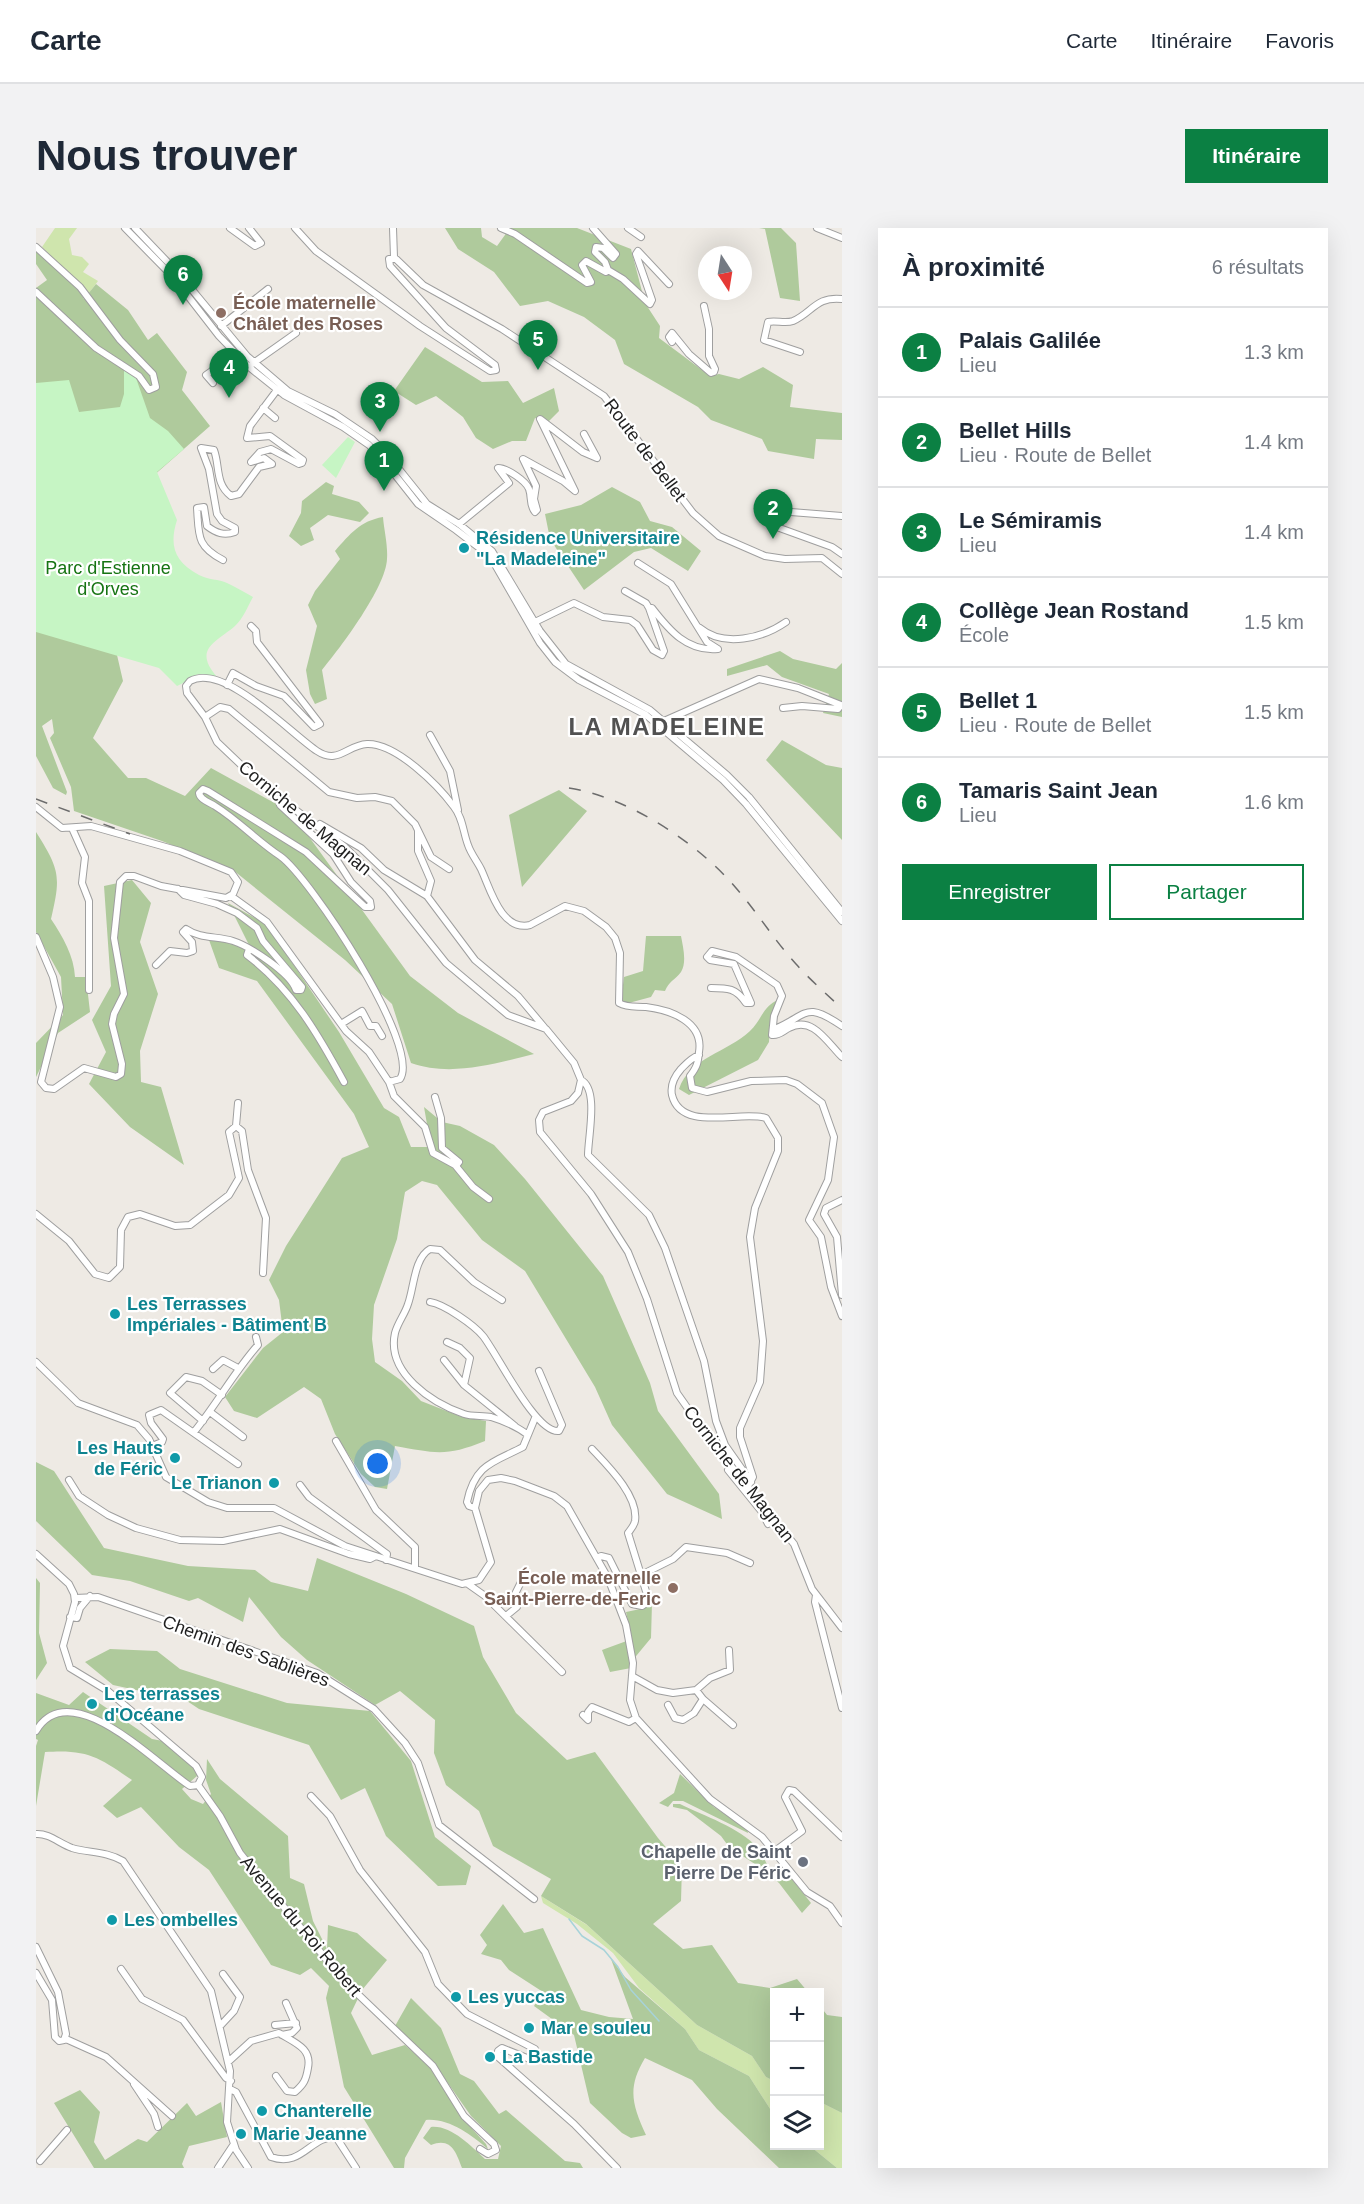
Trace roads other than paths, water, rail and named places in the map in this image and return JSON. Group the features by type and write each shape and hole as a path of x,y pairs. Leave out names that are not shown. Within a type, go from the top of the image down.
{"street":[{"path":"125,228 174,278 235,355 288,391 340,417 372,439 386,453 423,501 459,524 498,557 549,645 574,670 650,710 748,797 842,912"},
{"path":"135,228 179,274 251,364 277,390 343,427 369,445 418,504 490,556 532,631 555,662 579,680 646,715 723,780 751,810 842,921"},
{"path":"230,228 255,246 261,243 249,228"},
{"path":"295,228 309,246 396,309 495,372 493,362 446,328 389,263 389,259 394,257 393,228"},
{"path":"501,228 515,234 586,283 591,282 582,266 586,261 623,279 650,304 652,300 636,254 638,251 669,284"},
{"path":"515,234 522,228"},
{"path":"593,228 616,254 613,258 598,245 596,247 596,252 605,262 608,270"},
{"path":"628,228 641,237"},
{"path":"817,228 842,238"},
{"path":"36,247 80,287 120,340 153,374 156,387 146,389 139,376 96,348 36,292"},
{"name":"Route de Bellet","path":"394,257 423,285 502,329 604,396 693,513 719,537 765,556 785,559 822,558 842,574"},
{"path":"221,326 268,289"},
{"path":"800,352 764,340 768,322 793,321 815,304 830,299 842,299"},
{"path":"672,342 669,338 672,333 689,354 711,374 714,372 715,369 709,356 709,329 704,306"},
{"path":"251,364 296,333"},
{"path":"213,383 206,375 235,355"},
{"path":"222,560 211,554 197,535 197,508 200,507 204,507 207,526 213,531 230,534 235,532 235,528 222,521 217,514 209,469 201,448 214,450 216,473 226,492 231,496 239,494 260,467 272,464 264,458 251,462 260,452 271,449 299,464 302,463 303,460 270,435 247,438 246,433 277,390"},
{"path":"263,408 275,418"},
{"path":"459,524 509,483 498,468 512,474 529,489 532,510 535,512 537,510 534,499 536,486 523,459 563,481 575,491 540,419 583,452 597,458 584,434"},
{"path":"842,516 778,511 770,518 774,526 832,547 842,554"},
{"path":"638,563 671,584 707,642 718,649 698,649 682,640 671,632 652,608 649,608"},
{"path":"534,622 574,603 603,617 630,620 637,625 653,650 662,655 664,651 649,608 646,603 625,591"},
{"path":"696,625 708,634 738,640 772,632 786,622"},
{"path":"227,685 233,673 256,687 284,696 314,727 320,724 257,642 256,631 251,626"},
{"name":"Corniche de Magnan","path":"544,1027 508,1015 446,963 388,890 345,847 285,802 279,801 217,742 205,717 187,693 188,683 200,678 227,685 266,708 323,754 337,757 357,746 372,744 397,754 420,772 457,811 468,846 480,868 489,893 513,923 524,927 565,906 577,908 596,919 611,932 618,945 619,1003 646,1007 682,1018 700,1036 699,1054"},
{"path":"664,721 759,680 798,688 841,705 838,709 802,705 783,708"},
{"path":"205,717 220,707 229,709 329,792 357,798 375,797 392,801 404,810 418,830 431,857 449,869"},
{"path":"430,735 450,771 457,811"},
{"path":"279,801 279,805 333,854 351,882 370,902 371,907 365,907 299,848 208,790 203,789 199,792 201,798 230,816 262,846 282,858 330,914 394,1029 404,1071 400,1079 389,1082"},
{"path":"36,807 57,826 96,827 180,851 231,872 238,882 231,896"},
{"path":"317,825 322,824 361,848 384,870 427,896 474,960 518,996 575,1064 581,1080 587,1083 591,1098 588,1155 649,1215 665,1248 704,1361 716,1421 725,1445 750,1484"},
{"path":"72,828 85,857 82,883 89,901 89,990"},
{"path":"418,830 418,851 430,881 427,896"},
{"path":"36,937 53,977 60,1007 41,1082 46,1088 54,1089 76,1071 89,1067 116,1077 121,1074 122,1064 112,1019 125,990 114,938 120,882 126,876 134,876 153,884 222,897 231,896 267,922 341,1024 375,1059 384,1078 389,1082 394,1096 425,1127 433,1153 456,1166 473,1187 489,1199"},
{"path":"156,965 170,951 187,953 193,951 192,942 183,932 186,929 234,941 292,981 296,990 301,990 302,987 263,941 257,928 237,913 199,897 184,895 178,889"},
{"path":"249,950 248,955 273,977 303,1011 344,1082"},
{"path":"711,988 727,988 737,991 746,1003 751,1003 736,966 731,962 707,959 712,951 736,957 773,980 782,992 774,1016 772,1033 776,1036 794,1025 804,1023 812,1026 842,1057"},
{"path":"341,1024 362,1011 370,1026 376,1026 382,1036"},
{"path":"774,1029 808,1011 823,1013 842,1026"},
{"path":"699,1054 699,1064 688,1081 689,1086 696,1090 707,1092 751,1082 786,1080 818,1098 825,1108 834,1131 830,1174 809,1220 821,1237 831,1287 842,1316"},
{"path":"699,1054 686,1064 672,1082 672,1096 679,1107 693,1115 709,1118 747,1115 766,1118 778,1138 778,1151 755,1208 750,1237 763,1341 760,1382 740,1434 742,1451 753,1477 750,1484"},
{"name":"Corniche de Magnan","path":"581,1080 578,1093 571,1101 548,1109 541,1116 540,1132 591,1194 628,1252 647,1299 677,1393 705,1433 750,1484 776,1519 796,1548 816,1595 842,1628"},
{"path":"435,1097 441,1118 442,1148 457,1158 459,1162 456,1166"},
{"path":"36,1214 69,1241 95,1274 109,1278 120,1268 121,1230 128,1217 140,1214 175,1226 190,1225 234,1190 239,1172 229,1132 236,1126 238,1103"},
{"path":"236,1126 242,1131 248,1170 266,1218 263,1273"},
{"path":"842,1200 826,1208 824,1214 837,1237 842,1295"},
{"path":"502,1300 474,1282 440,1250 430,1249 423,1256 416,1273 408,1304 395,1332 394,1344 405,1373 426,1395 465,1414 492,1417 516,1426"},
{"path":"430,1302 446,1306 482,1335 535,1418 552,1431 558,1432 562,1428 539,1371"},
{"path":"194,1432 222,1395 238,1368 258,1345 256,1337"},
{"path":"447,1342 460,1348 470,1358 464,1385"},
{"path":"213,1369 223,1360 238,1368"},
{"path":"444,1360 464,1385 528,1436"},
{"path":"36,1362 78,1402 137,1425 146,1433 166,1477 208,1502 227,1508 274,1508 288,1513 325,1537 375,1557 468,1584 485,1596 562,1672"},
{"path":"203,1421 170,1393 186,1377 202,1381 222,1395"},
{"path":"152,1446 163,1439 149,1420 150,1412 157,1409 238,1464"},
{"path":"210,1412 243,1437"},
{"path":"475,1508 469,1506 467,1502 476,1477 492,1460 524,1447 535,1418"},
{"path":"336,1441 376,1510 390,1527 415,1547 415,1568"},
{"path":"592,1449 623,1483 635,1515 634,1524 628,1533 650,1601 645,1605 632,1604 609,1558 601,1556 597,1558"},
{"path":"728,1470 762,1512 768,1524 776,1519"},
{"path":"468,1584 484,1576 491,1562 475,1508 479,1491 488,1480 496,1478 515,1481 561,1500 573,1514 597,1558 626,1625 633,1662 630,1700 636,1718 710,1799 753,1829 775,1851 807,1892 830,1906 842,1923"},
{"path":"69,1480 79,1496 108,1515 136,1528 180,1540 223,1541 280,1529 349,1554 370,1559 375,1557"},
{"path":"300,1485 309,1497 387,1554 386,1560"},
{"path":"643,1574 673,1559 686,1547 727,1553 750,1563"},
{"path":"36,1554 69,1584 75,1598 63,1646 70,1668 108,1690 196,1766 202,1777 198,1785 190,1786 119,1732 76,1712 56,1714 43,1722 36,1731"},
{"path":"506,1616 517,1607 515,1594 525,1574"},
{"path":"816,1595 815,1602 842,1708"},
{"path":"70,1617 77,1618 79,1610 90,1596"},
{"name":"Chemin des Sablières","path":"75,1598 90,1596 317,1673 374,1709 405,1743 418,1763 439,1825 534,1899"},
{"path":"633,1676 657,1690 672,1693 696,1690 710,1678 730,1670 729,1650"},
{"path":"696,1690 733,1725"},
{"path":"668,1705 675,1718 683,1720 694,1713 703,1699"},
{"path":"583,1715 588,1720 588,1712 592,1707 629,1722 636,1718"},
{"name":"Avenue du Roi Robert","path":"198,1785 220,1816 240,1853 343,1980 433,2066 464,2116 494,2144 496,2150 489,2154 480,2149"},
{"path":"775,1851 802,1831 784,1797 789,1790 794,1791 842,1837"},
{"path":"310,1796 330,1816 355,1863 425,1952 433,1976 457,2006 467,2014 535,2049 537,2056 532,2060 502,2048 498,2051 498,2057 536,2094 568,2119 617,2168"},
{"path":"36,1834 43,1834 71,1847 108,1854 123,1861 206,1982 214,1999 221,2025 231,2081 226,2117 234,2144 248,2168"},
{"path":"36,1947 58,1992 66,2039"},
{"path":"121,1969 142,1999 183,2020 226,2078 231,2081"},
{"path":"36,1973 52,2000 55,2037 59,2041 66,2039 106,2057 172,2116"},
{"path":"221,2025 234,2011 240,1997 223,1974"},
{"path":"228,2062 251,2041 270,2033 282,2035 292,2033 297,2028 286,2003"},
{"path":"275,2025 296,2023"},
{"path":"276,2076 287,2091 295,2092 306,2083 310,2058 308,2051 282,2035"},
{"path":"133,2081 154,2114 158,2127"},
{"path":"230,2089 236,2092 271,2157 288,2162 295,2160 326,2139 336,2137 356,2168"},
{"path":"38,2162 67,2130"},
{"path":"218,2168 234,2144"},
{"path":"295,2160 299,2168"}],"waterway":[{"path":"569,1919 582,1936 604,1950 618,1967 631,1990 659,2021"}],"railway":[{"path":"569,788 592,793 638,812 660,824 702,855 736,888 796,964 842,1009"},
{"path":"36,799 130,834"}],"place":[{"name":"Tamaris Saint Jean","path":"183,305"},
{"name":"École maternelle Châlet des Roses","path":"221,313"},
{"name":"Bellet 1","path":"538,370"},
{"name":"Collège Jean Rostand","path":"229,398"},
{"name":"Le Sémiramis","path":"380,432"},
{"name":"Palais Galilée","path":"384,491"},
{"name":"Bellet Hills","path":"773,539"},
{"name":"Résidence Universitaire \"La Madeleine\"","path":"464,548"},
{"name":"Les Terrasses Impériales - Bâtiment B","path":"115,1314"},
{"name":"Les Hauts de Féric","path":"175,1458"},
{"name":"Le Trianon","path":"274,1483"},
{"name":"École maternelle Saint-Pierre-de-Feric","path":"673,1588"},
{"name":"Les terrasses d'Océane","path":"92,1704"},
{"name":"Chapelle de Saint Pierre De Féric","path":"803,1862"},
{"name":"Les ombelles","path":"112,1920"},
{"name":"Les yuccas","path":"456,1997"},
{"name":"Mar e souleu","path":"529,2028"},
{"name":"La Bastide","path":"490,2057"},
{"name":"Chanterelle","path":"262,2111"},
{"name":"Marie Jeanne","path":"241,2134"}],"district":[{"name":"LA MADELEINE","path":"667,726"}],"park label":[{"name":"Parc d'Estienne d'Orves","path":"108,578"}]}
